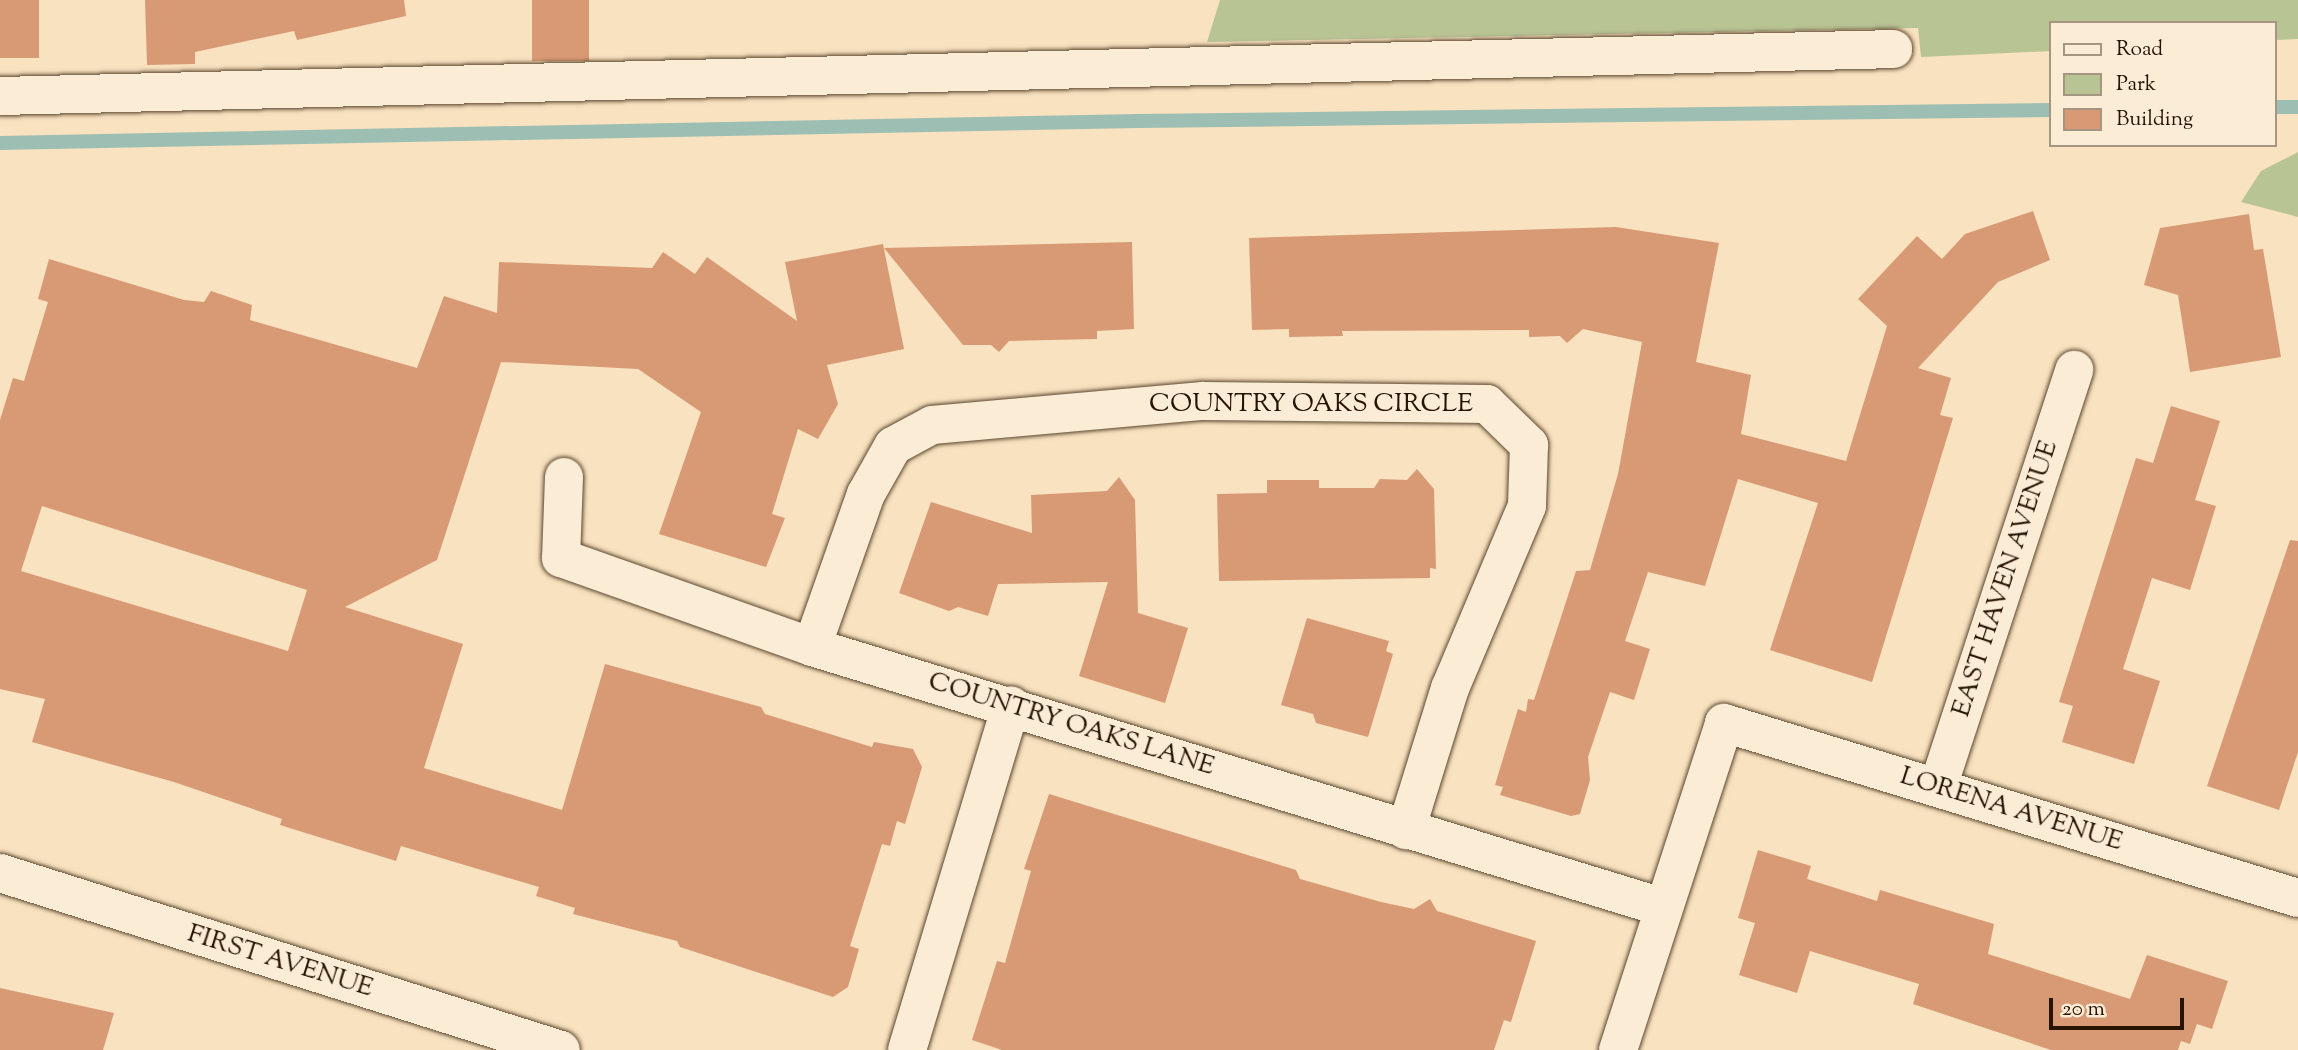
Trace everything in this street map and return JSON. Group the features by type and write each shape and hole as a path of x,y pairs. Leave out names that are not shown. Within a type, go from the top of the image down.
{"street":[{"path":"0,96 1893,49"},
{"name":"EAST HAVEN AVENUE","path":"1938,788 2074,370"},
{"name":"COUNTRY OAKS CIRCLE","path":"812,647 866,494 893,446 932,425 1203,401 1487,404 1529,445 1527,506 1450,688 1406,830"},
{"name":"COUNTRY OAKS LANE","path":"564,477 561,558 812,647 1011,705 1406,830 1662,907"},
{"path":"907,1050 1011,705"},
{"name":"LORENA AVENUE","path":"1662,907 1724,723 2298,898"},
{"name":"FIRST AVENUE","path":"0,873 550,1048"},
{"path":"1618,1050 1662,907"}],"green space":[{"path":"1220,0 2298,0 2298,39 2277,40 2277,21 2050,21 2050,51 1921,57 1918,28 1207,42"},
{"path":"2298,152 2298,217 2241,202 2261,171"}],"building":[{"path":"0,0 39,0 39,58 0,58"},
{"path":"145,0 404,0 406,16 297,40 294,31 195,52 195,64 147,65"},
{"path":"532,0 589,0 589,61 532,61"},
{"path":"2033,211 2050,260 1998,282 1918,368 1951,378 1940,415 1953,418 1872,682 1770,650 1818,503 1738,479 1705,586 1648,572 1625,641 1650,649 1634,700 1610,692 1588,757 1590,780 1580,814 1571,816 1500,795 1503,787 1495,785 1518,709 1526,712 1528,699 1534,700 1576,571 1590,570 1618,474 1642,342 1583,329 1567,343 1560,336 1529,337 1529,330 1342,331 1343,336 1289,337 1289,329 1252,330 1249,238 1616,227 1719,243 1696,362 1751,375 1741,434 1846,461 1887,326 1858,299 1917,236 1942,259 1965,234"},
{"path":"2249,214 2254,250 2263,249 2281,357 2190,372 2178,295 2144,285 2160,228"},
{"path":"1132,242 1134,329 1097,331 1097,339 1009,341 999,352 991,345 963,345 884,248"},
{"path":"883,244 904,349 827,365 838,404 818,439 798,429 772,514 785,518 766,567 659,534 701,412 638,369 501,362 437,560 345,607 463,644 424,768 562,810 605,664 761,707 765,714 872,747 874,742 913,749 922,767 905,824 897,821 890,846 882,844 850,946 859,949 848,987 833,997 680,947 677,941 573,914 575,908 536,896 539,887 401,846 396,861 280,825 282,819 174,782 32,742 45,699 0,689 0,420 13,378 24,381 48,302 38,299 49,259 184,300 204,302 211,291 252,305 250,320 417,368 444,296 497,313 499,262 652,268 663,252 695,274 707,257 797,321 785,262","holes":["42,506 307,590 288,651 21,571"]},
{"path":"2171,406 2220,421 2195,500 2216,506 2190,590 2152,578 2123,669 2160,681 2134,764 2062,742 2073,706 2059,702 2136,458 2153,463"},
{"path":"1417,469 1434,489 1436,569 1430,568 1430,578 1219,581 1217,494 1267,493 1267,480 1319,480 1319,488 1374,488 1380,479 1407,480"},
{"path":"1119,477 1135,500 1138,613 1188,628 1165,703 1079,676 1108,582 998,584 988,616 958,607 949,611 899,593 931,502 1032,533 1031,495 1107,491"},
{"path":"2290,540 2298,541 2298,752 2279,810 2207,786"},
{"path":"1307,618 1389,641 1386,651 1393,654 1368,737 1316,723 1313,714 1281,705"},
{"path":"1049,794 1296,870 1300,879 1381,902 1414,909 1430,899 1437,911 1536,941 1511,1022 1504,1020 1494,1050 1002,1050 972,1040 997,961 1005,963 1031,871 1024,869"},
{"path":"1758,850 1811,866 1807,879 1877,901 1880,890 1994,924 1988,954 2130,999 2147,955 2228,981 2212,1029 2197,1024 2190,1044 2181,1041 2178,1050 2051,1050 1913,1004 1919,984 1810,951 1797,993 1739,975 1755,923 1738,918"},
{"path":"0,988 114,1013 103,1050 0,1050"}],"waterway":[{"path":"2277,107 2298,107"},
{"path":"0,143 1139,121 2050,110"}]}
